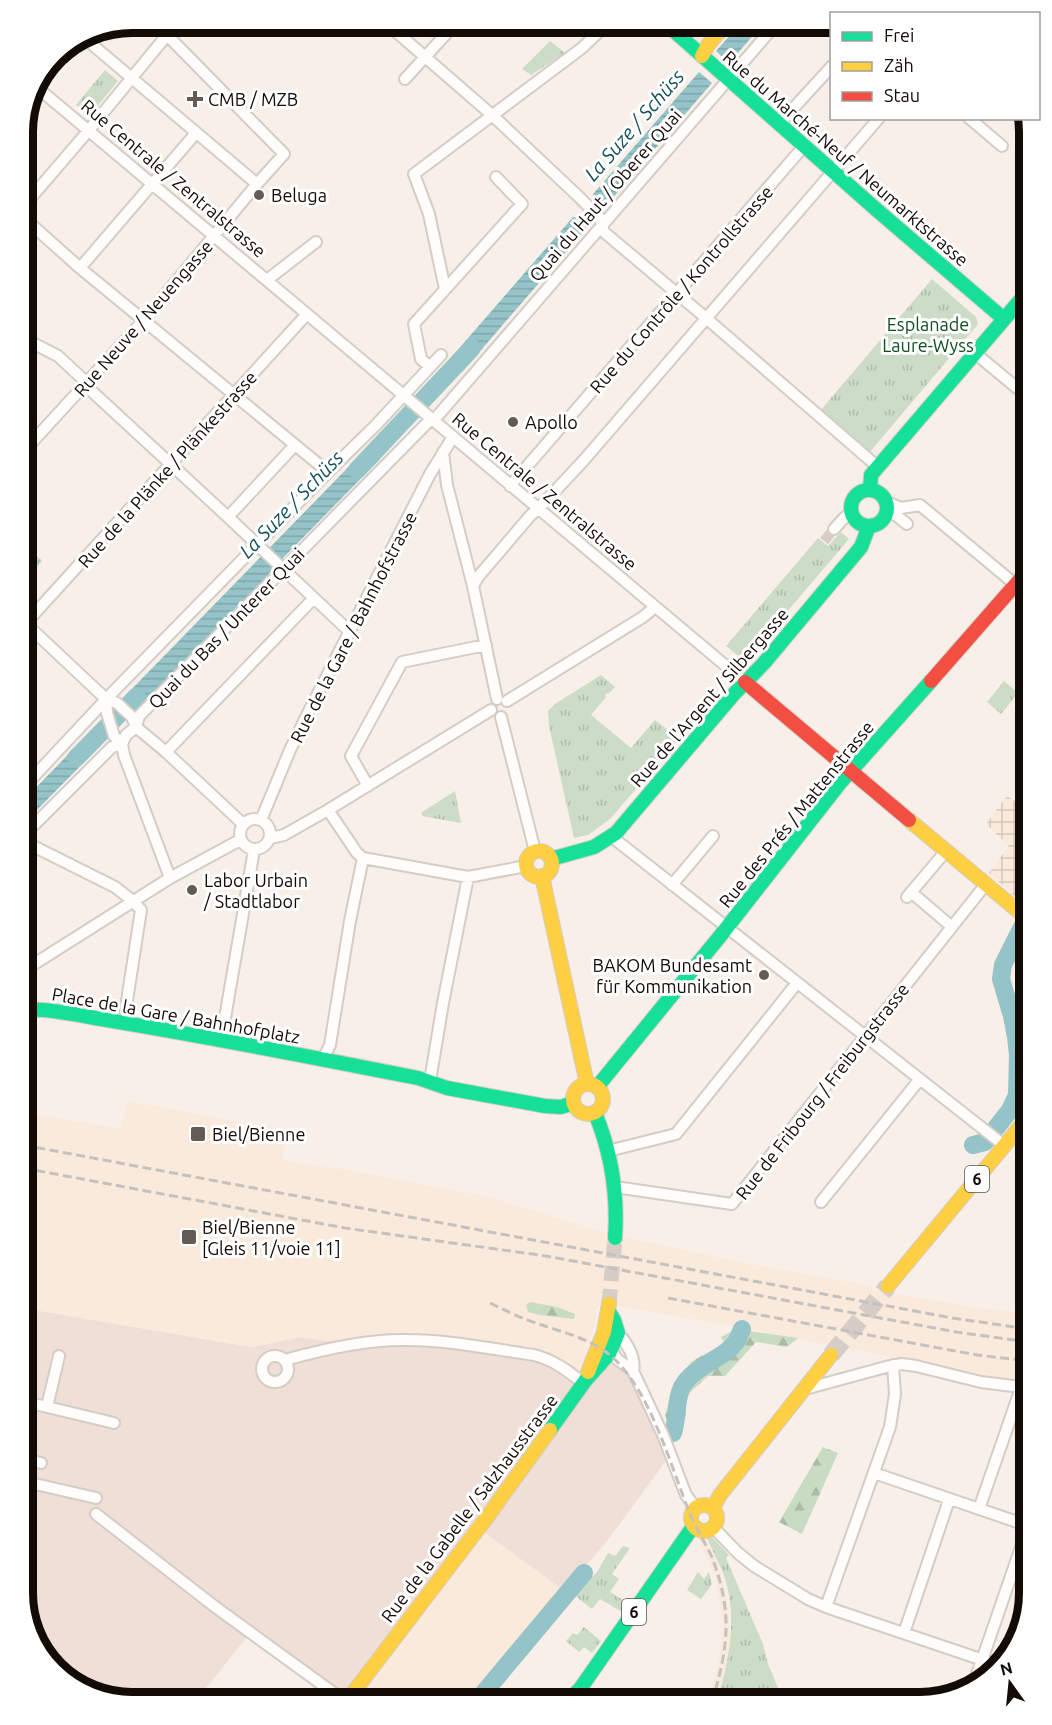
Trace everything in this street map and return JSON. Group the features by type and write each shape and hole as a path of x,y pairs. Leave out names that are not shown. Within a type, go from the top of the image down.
{"main road":[{"name":"Rue du Marché-Neuf / Neumarktstrasse","path":"676,33 1004,319"},
{"path":"703,57 708,45 718,33"},
{"path":"870,490 871,475 1019,302"},
{"path":"869,526 858,522 852,512 851,505 858,494 870,490 880,493 887,505"},
{"name":"Rue de l'Argent / Silbergasse","path":"551,860 591,849 612,837 861,547 869,526 884,519 887,505"},
{"name":"Rue des Prés / Mattenstrasse","path":"592,1085 727,928 851,770 1019,581"},
{"name":"Rue Centrale / Zentralstrasse","path":"745,682 1019,912"},
{"path":"535,851 545,852 551,860 549,872 542,876 534,876 526,866 527,859 535,851"},
{"path":"542,876 592,1085 602,1093 601,1108 596,1113 582,1114 576,1110 573,1103 575,1090 581,1086 592,1085"},
{"name":"Place de la Gare / Bahnhofplatz","path":"33,1009 126,1023 323,1059 430,1081 447,1088 546,1106 561,1107 573,1103"},
{"path":"596,1113 608,1151 615,1187 617,1219 615,1238"},
{"name":"6","path":"888,1286 1019,1128"},
{"path":"584,1382 597,1347 611,1333 605,1321 609,1307"},
{"name":"Rue de la Gabelle / Salzhausstrasse","path":"354,1692 485,1520 584,1382 609,1354 611,1333"},
{"path":"713,1508 720,1495 831,1355"},
{"path":"706,1505 713,1508 717,1515 716,1524 705,1531 695,1527 692,1518 696,1508 706,1505"},
{"name":"6","path":"578,1692 695,1527"}],"street":[{"path":"398,33 492,115 584,202 601,222 604,232 878,467"},
{"path":"405,79 447,33"},
{"path":"445,289 429,214 414,174 582,48 598,33"},
{"name":"Quai du Haut / Oberer Quai","path":"430,418 460,391 601,222 768,33"},
{"path":"33,195 167,35"},
{"name":"Rue Neuve / Neuengasse","path":"33,441 144,320 284,154 167,35"},
{"path":"90,43 257,184"},
{"path":"779,124 830,67"},
{"name":"Rue Centrale / Zentralstrasse","path":"42,92 745,682"},
{"path":"473,586 530,516 620,418 877,120"},
{"path":"971,120 1002,146"},
{"path":"80,268 196,133"},
{"name":"Rue du Contrôle / Kontrollstrasse","path":"510,486 804,146"},
{"path":"426,363 414,324 522,204 496,177"},
{"path":"33,226 80,268 328,472"},
{"path":"267,280 316,242"},
{"name":"Rue de la Plänke / Plänkestrasse","path":"33,613 307,314"},
{"path":"33,343 58,356 350,632"},
{"name":"Quai du Bas / Unterer Quai","path":"33,778 261,548 328,472 408,398 426,363 441,354"},
{"path":"976,354 1019,391"},
{"name":"Quai du Bas / Unterer Quai","path":"33,829 112,747 122,744 126,735 136,727 139,716 280,567 430,418"},
{"name":"Rue de la Gare / Bahnhofstrasse","path":"261,820 290,750 443,452 453,437"},
{"path":"228,517 295,445"},
{"path":"443,452 447,485 486,645 502,700 510,710 507,715 501,717 496,716 491,710"},
{"path":"887,505 907,524"},
{"path":"887,505 902,508 920,505 1016,585"},
{"path":"834,529 852,512"},
{"path":"166,752 314,599"},
{"path":"270,838 284,835 368,786 491,710 493,702 502,700 643,617 655,607"},
{"path":"33,631 131,716 136,727 243,824"},
{"path":"368,786 351,756 402,662 486,645"},
{"path":"112,701 107,713 113,734 122,744 124,755 170,878"},
{"path":"501,717 535,851"},
{"path":"328,810 357,853 363,858 468,877 526,866"},
{"path":"252,819 261,820 270,829 270,838 265,847 254,850 246,847 240,840 243,824 252,819"},
{"path":"672,885 713,836"},
{"path":"612,837 1005,1146"},
{"path":"33,965 170,878 240,840"},
{"path":"33,844 115,887 139,907 141,913 126,1007 126,1023"},
{"path":"221,1041 254,850"},
{"path":"946,851 909,895 952,927"},
{"path":"323,1059 330,1045 350,921 363,858"},
{"path":"430,1081 468,877"},
{"name":"Rue de Fribourg / Freiburgstrasse","path":"615,1187 732,1204 986,884"},
{"path":"608,1151 676,1134 797,983"},
{"path":"821,1202 920,1079"},
{"path":"611,1333 624,1341 634,1364 633,1371"},
{"path":"285,1360 368,1342 419,1340 541,1357 584,1382"},
{"path":"611,1350 617,1359 633,1371 663,1435 686,1495 696,1508"},
{"path":"59,1356 43,1406 114,1423"},
{"path":"826,1607 893,1413 896,1388 893,1365"},
{"path":"805,1389 893,1365 911,1365 973,1380 1019,1387"},
{"path":"979,1509 1019,1404"},
{"path":"33,1461 41,1463"},
{"path":"874,1473 1019,1522"},
{"path":"35,1484 96,1498"},
{"path":"904,1633 950,1500"},
{"path":"96,1514 214,1606 332,1692"},
{"path":"713,1527 754,1566 808,1599 980,1659"},
{"path":"984,1653 1019,1554"}],"shaded area":[{"path":"676,33 719,33 702,56"},
{"path":"1019,795 1019,900 989,873 1009,846 986,824 1007,796 1014,801"},
{"path":"127,1101 287,1131 282,1160 489,1197 602,1232 739,1262 871,1286 873,1290 984,1309 1019,1312 1019,1384 981,1379 871,1353 618,1306 598,1305 585,1360 580,1365 585,1381 575,1366 551,1355 418,1334 384,1336 340,1343 301,1337 251,1347 33,1310 33,1114 121,1129"},
{"path":"33,1310 251,1347 301,1337 340,1343 384,1336 418,1334 551,1355 575,1366 585,1380 609,1354 633,1371 671,1454 607,1541 479,1692 332,1692 250,1633 203,1692 125,1692 100,1687 67,1668 50,1648 38,1625 33,1593"},
{"path":"484,1532 562,1589 474,1692 360,1692"},
{"path":"705,1535 722,1574 729,1613 731,1648 720,1692 711,1692 720,1655 722,1623 720,1600 715,1577 698,1538"}],"green space":[{"path":"550,41 565,53 531,75 522,69"},
{"path":"105,70 118,81 89,116 76,105"},
{"name":"Esplanade Laure-Wyss","path":"932,279 976,317 978,324 869,453 820,411"},
{"path":"841,532 849,539 745,661 726,646 818,538 828,546"},
{"path":"37,556 42,561 33,572 33,557"},
{"path":"601,675 615,687 605,695 606,697 591,715 631,748 655,720 679,739 610,819 588,835 574,838 549,726 548,711 555,704"},
{"path":"1004,681 1018,693 1001,714 987,702"},
{"path":"455,791 461,823 422,816 422,812"},
{"path":"530,1302 557,1307 575,1314 574,1319 528,1312 526,1305"},
{"path":"734,1330 745,1336 749,1331 798,1338 787,1347 756,1342 725,1376 708,1376 685,1397 686,1416 675,1441 665,1415 673,1387 691,1362 724,1343 721,1337"},
{"path":"823,1447 838,1453 802,1534 779,1522"},
{"path":"708,1535 712,1537 729,1555 726,1558 763,1644 768,1664 780,1692 720,1690 731,1632 730,1602 723,1573 707,1538"},
{"path":"623,1546 630,1548 612,1574 619,1579 610,1592 626,1602 630,1597 632,1599 622,1612 600,1599 592,1609 573,1594 597,1572 608,1553 615,1556"},
{"path":"698,1572 704,1579 709,1572 712,1584 701,1599 687,1590"},
{"path":"584,1627 601,1641 592,1653 584,1647 579,1652 566,1641 573,1633 577,1635"}],"water":[{"path":"732,33 755,33 729,63 716,51"},
{"path":"699,72 712,83 462,372 449,360"},
{"path":"368,447 380,459 284,557 238,608 136,709 123,698"},
{"path":"88,734 100,746 33,814 33,791"}],"pier":[{"path":"592,193 598,202 609,206 589,229 584,221 572,215"}],"waterway":[{"name":"La Suze / Schüss","path":"357,470 472,348"},
{"name":"La Suze / Schüss","path":"76,758 137,696"},
{"name":"La Suze / Schüss","path":"996,1128 1010,1110 1017,1095 1016,1037 1001,979 1003,965 1019,933"},
{"name":"La Suze / Schüss","path":"973,1145 985,1142"},
{"name":"La Suze / Schüss","path":"673,1433 678,1398 682,1387 694,1373 730,1348 742,1329"},
{"name":"La Suze / Schüss","path":"484,1692 584,1573"}],"tunnel":[{"path":"824,541 834,529"},
{"path":"609,1304 615,1238"},
{"path":"831,1355 888,1286"}],"railway":[{"path":"33,1147 952,1318 1019,1328"},
{"path":"33,1170 345,1228 546,1256 956,1332 1019,1341"},
{"path":"668,1298 977,1355 1019,1360"},
{"path":"490,1303 524,1319 575,1336 603,1350 625,1370 637,1388 658,1430 690,1514 711,1555 722,1588 726,1620 725,1644 715,1692"}],"traffic: fast":[{"path":"676,33 1004,319"},
{"path":"870,490 871,475 1019,302"},
{"path":"869,490 882,495 887,508 882,521 869,526 856,521 851,508 856,495 869,490"},
{"path":"551,859 594,847 616,833 733,695 764,663 861,547 869,526"},
{"path":"597,1087 721,935 840,783 931,681"},
{"path":"33,1010 55,1011 189,1034 418,1078 447,1088 545,1106 561,1107 573,1103"},
{"path":"595,1113 610,1159 616,1206 615,1238"},
{"path":"550,1430 585,1381 609,1354 618,1333 608,1310"},
{"path":"577,1692 695,1527"}],"traffic: slow":[{"path":"702,56 718,33"},
{"path":"909,820 1019,912"},
{"path":"539,851 548,855 552,864 548,873 539,877 530,873 526,864 530,855 539,851"},
{"path":"542,876 587,1084"},
{"path":"588,1084 599,1088 603,1099 599,1110 588,1114 577,1110 573,1099 577,1088 588,1084"},
{"path":"888,1286 1019,1128"},
{"path":"588,1372 604,1332 609,1304"},
{"path":"713,1508 720,1495 831,1355"},
{"path":"354,1692 485,1520 550,1430"},
{"path":"704,1505 713,1509 717,1518 713,1527 704,1531 695,1527 691,1518 695,1509 704,1505"}],"traffic: jam":[{"path":"931,681 1019,580"},
{"path":"745,682 909,820"}],"place":[{"name":"CMB / MZB","path":"195,99"},
{"name":"Beluga","path":"259,195"},
{"name":"Apollo","path":"513,422"},
{"name":"Labor Urbain / Stadtlabor","path":"192,890"},
{"name":"BAKOM Bundesamt für Kommunikation","path":"764,975"},
{"name":"Biel/Bienne","path":"198,1134"},
{"name":"Biel/Bienne [Gleis 11/voie 11]","path":"189,1237"}]}
